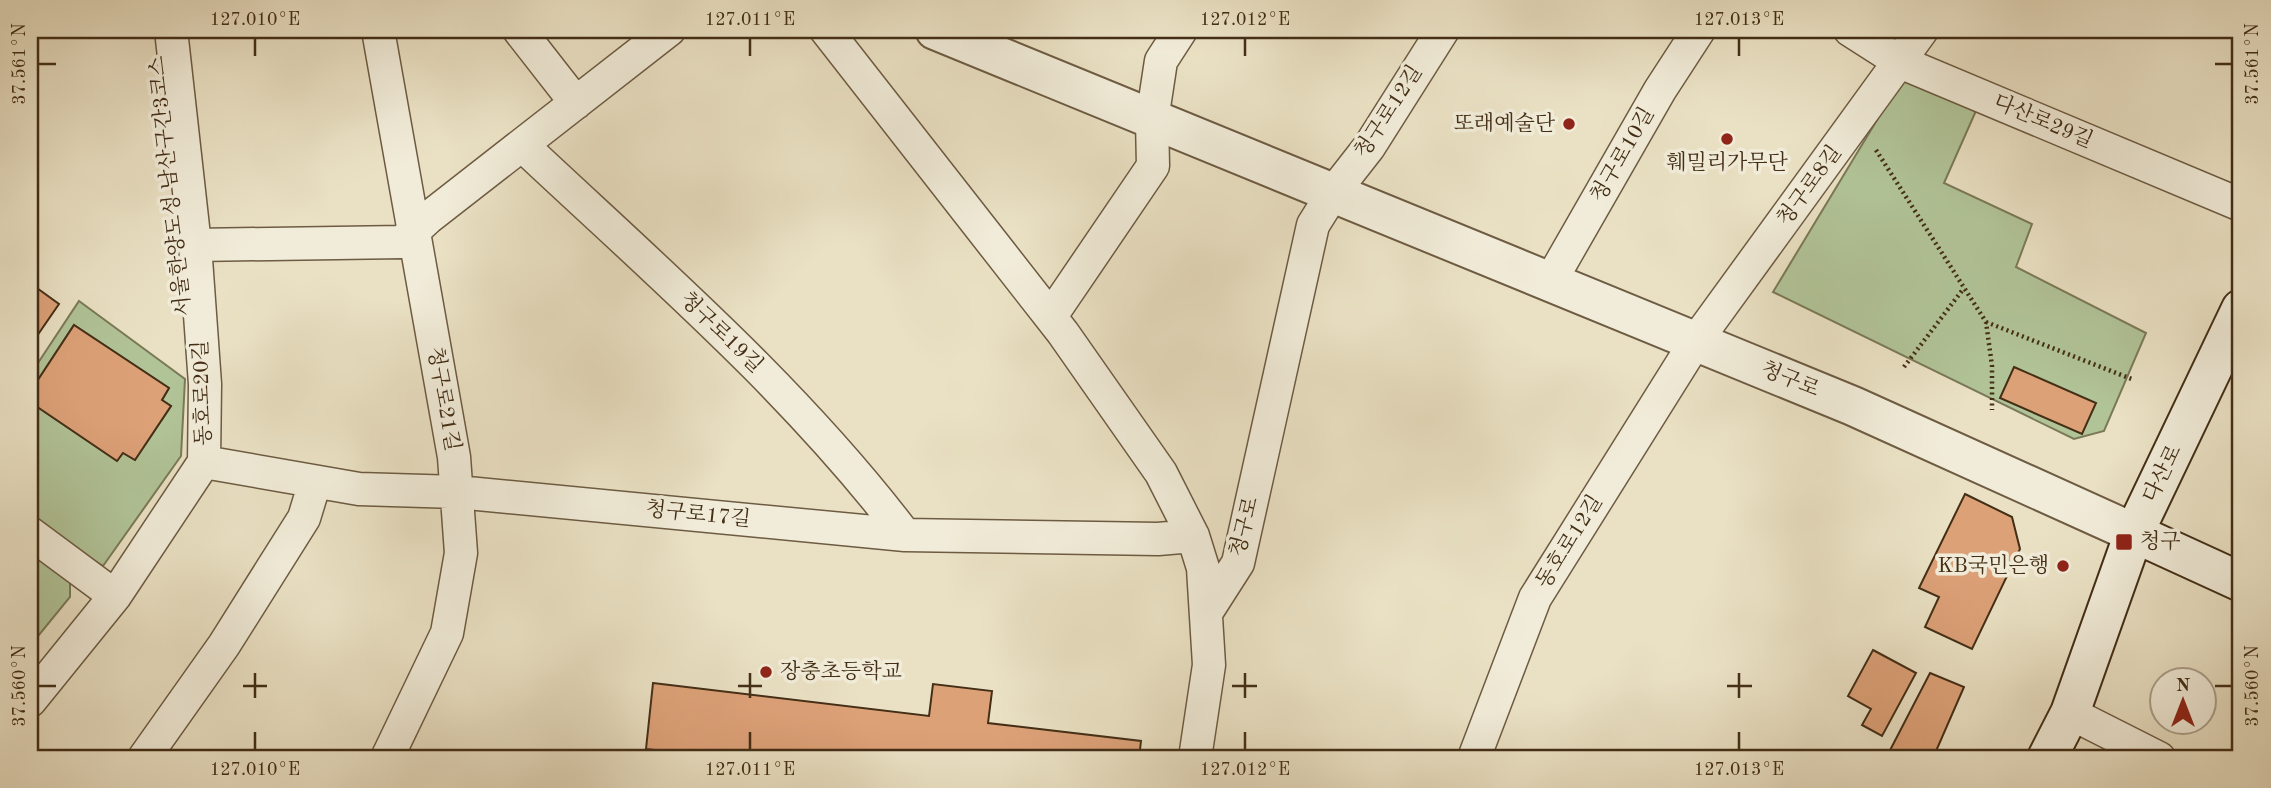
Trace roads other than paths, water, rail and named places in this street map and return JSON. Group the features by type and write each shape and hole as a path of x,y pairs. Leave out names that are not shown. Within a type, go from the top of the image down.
{"street":[{"name":"동호로20길","path":"30,701 115,596 204,462 205,384 195,245 171,30"},
{"name":"청구로21길","path":"377,30 454,457 461,553 447,633 387,758"},
{"path":"519,30 576,103"},
{"path":"195,245 402,242 428,218 669,30"},
{"path":"826,30 1051,316 1161,473 1193,536 1203,568 1209,665 1195,758"},
{"name":"청구로","path":"935,30 1853,406 2241,582"},
{"path":"1051,316 1153,166 1152,120 1161,61 1181,30"},
{"name":"청구로12길","path":"1333,193 1369,147 1443,30"},
{"name":"청구로10길","path":"1550,282 1660,89 1699,30"},
{"name":"다산로29길","path":"1850,30 1900,62 2241,205"},
{"name":"청구로8길","path":"1696,341 1922,30"},
{"name":"청구로19길","path":"522,145 692,304 794,405 869,488 905,535"},
{"name":"청구로","path":"1206,613 1238,562 1313,225 1333,193"},
{"name":"다산로","path":"2047,758 2070,713 2134,533 2241,309"},
{"name":"동호로12길","path":"1474,758 1535,598 1696,341"},
{"name":"청구로17길","path":"204,462 359,489 457,492 905,535 1158,539 1193,536"},
{"path":"144,758 224,645 304,518 315,482"},
{"path":"30,533 115,596"},
{"path":"2070,713 2159,758"}],"place":[{"name":"또래예술단","path":"1569,124"},
{"name":"훼밀리가무단","path":"1727,139"},
{"name":"청구","path":"2124,542"},
{"name":"KB국민은행","path":"2063,566"},
{"name":"장충초등학교","path":"766,672"}]}
